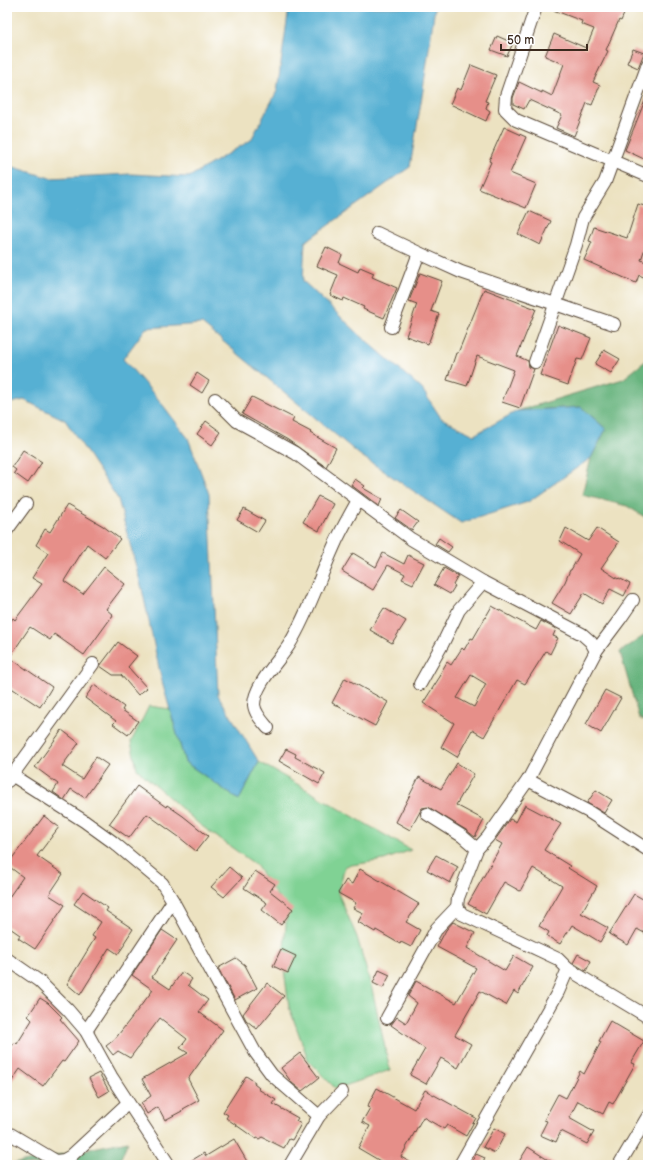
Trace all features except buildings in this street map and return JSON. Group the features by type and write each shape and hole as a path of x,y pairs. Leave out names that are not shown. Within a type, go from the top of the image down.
{"street":[{"path":"536,7 506,96 505,110 516,120 648,176"},
{"path":"534,362 576,245 583,218 605,182 648,64"},
{"path":"377,233 419,254 461,272 556,303 614,324"},
{"path":"391,327 419,254"},
{"path":"215,399 237,420 295,453 411,539 483,582 582,634 591,642 596,651"},
{"path":"268,728 257,714 254,705 257,692 269,671 288,646 310,605 334,545 358,500"},
{"path":"7,530 26,504"},
{"path":"420,684 443,644 459,610 483,582"},
{"path":"387,1018 436,928 457,907 458,898 477,849 488,837 528,780 596,651 633,600"},
{"path":"93,664 9,776 84,821 113,842 162,883 255,1052 272,1075 319,1116"},
{"path":"528,780 589,812 648,850"},
{"path":"427,814 462,836 477,849"},
{"path":"86,1031 173,901"},
{"path":"457,907 462,914 558,959 568,969 648,1017"},
{"path":"7,959 39,981 68,1010 86,1031 111,1076 169,1165"},
{"path":"460,1165 558,992 568,969"},
{"path":"290,1165 319,1116 342,1092"},
{"path":"7,1132 56,1161 64,1160 72,1156 128,1103"},
{"path":"619,1165 648,1116"}],"green space":[{"path":"648,359 648,519 627,506 582,495 591,458 606,429 581,407 517,411 623,379"},
{"path":"648,633 648,723 639,718 620,652"},
{"path":"149,706 170,709 185,762 239,800 259,762 411,850 384,860 345,866 338,893 357,937 372,989 390,1070 336,1089 309,1062 289,1007 283,962 287,911 256,865 199,824 137,769 131,742"},
{"path":"128,1141 118,1165 8,1165"}],"water":[{"path":"289,7 435,7 410,167 305,242 303,281 360,335 422,389 441,418 474,435 517,411 581,407 606,429 591,458 528,502 461,523 360,455 202,324 146,328 123,359 159,400 188,438 209,494 218,695 259,762 239,800 185,762 162,682 142,589 118,499 65,420 24,400 7,404 7,165 50,178 131,174 189,177 251,140 277,91"}]}
